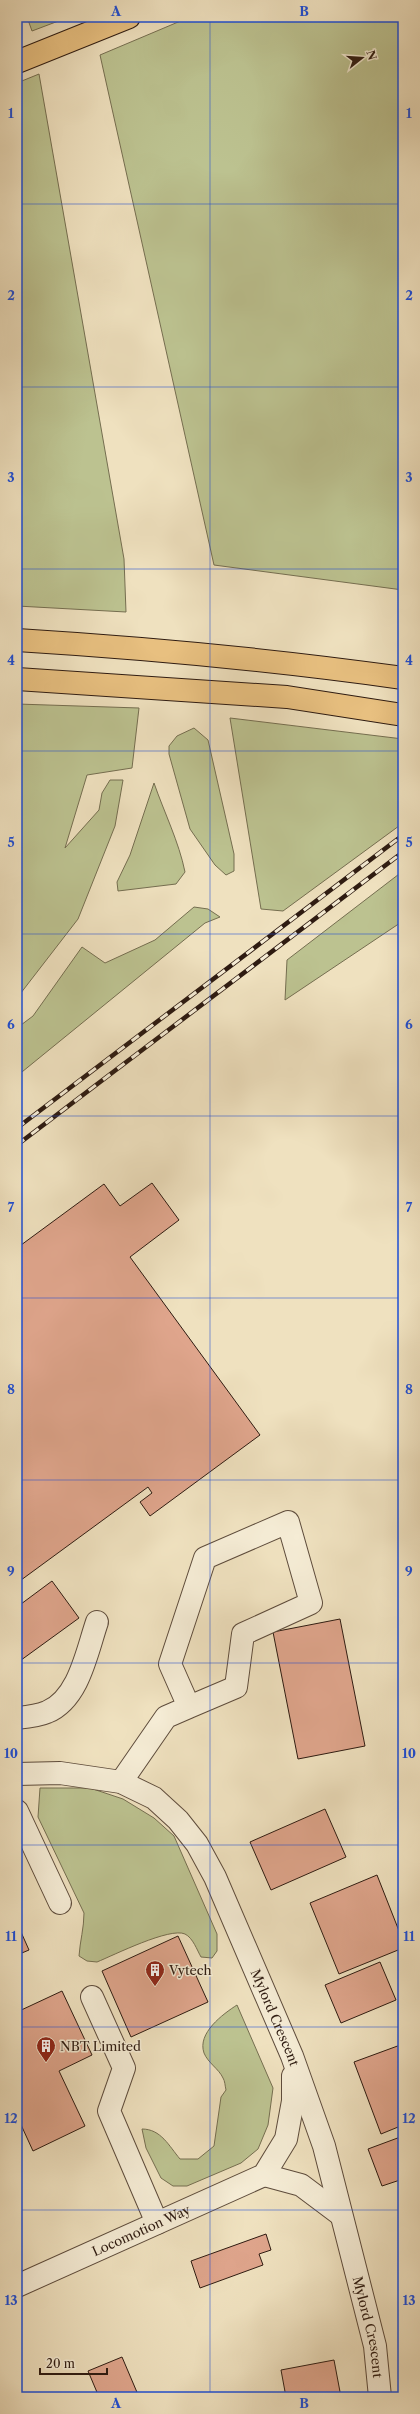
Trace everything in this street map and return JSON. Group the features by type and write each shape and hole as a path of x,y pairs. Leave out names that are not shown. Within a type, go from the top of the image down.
{"main road":[{"path":"17,62 116,19"},
{"path":"17,640 114,646 285,662 403,678"},
{"path":"17,679 287,697 403,715"}],"street":[{"path":"122,1782 166,1717 236,1687 244,1634 311,1604 288,1522 205,1558 170,1664 189,1707"},
{"path":"17,1718 47,1712 59,1705 73,1688 97,1622"},
{"name":"Mylord Crescent","path":"17,1774 60,1773 122,1782 154,1798 178,1820 197,1844 215,1877 292,2056 324,2146 375,2346 380,2397"},
{"path":"17,1811 60,1903"},
{"path":"92,1997 124,2068 110,2111 158,2223"},
{"path":"292,2056 293,2102 286,2139 264,2175 301,2185 341,2215"},
{"name":"Locomotion Way","path":"17,2286 264,2175"}],"green space":[{"path":"27,17 69,17 32,31"},
{"path":"190,17 403,17 403,590 214,565 100,55"},
{"path":"39,74 124,559 126,612 17,606 17,83"},
{"path":"17,704 139,708 132,768 87,775 65,848 99,810 102,793 110,780 123,780 115,826 78,919 17,998"},
{"path":"230,718 403,739 403,823 283,911 261,909"},
{"path":"194,728 208,740 234,854 234,871 226,875 215,865 190,829 169,754 169,746 177,736"},
{"path":"154,783 175,838 185,872 176,884 118,891 117,882 130,855"},
{"path":"403,871 403,921 285,1000 287,960"},
{"path":"194,907 208,909 220,917 205,923 17,1076 17,1028 33,1016 82,947 105,963 155,940"},
{"path":"40,1788 90,1788 123,1799 154,1818 174,1836 217,1934 217,1951 212,1958 201,1957 190,1938 185,1934 178,1933 167,1934 155,1938 97,1962 87,1961 79,1956 84,1913 38,1817"},
{"path":"237,2005 273,2088 268,2125 258,2149 241,2163 187,2186 173,2186 161,2178 146,2148 142,2129 149,2130 159,2135 180,2159 198,2159 214,2146 221,2097 226,2090 224,2079 204,2053 204,2038 213,2025 225,2013"}],"building":[{"path":"152,1183 179,1220 130,1257 260,1435 150,1516 140,1502 152,1493 148,1487 17,1583 17,1248 104,1184 120,1206"},
{"path":"52,1581 79,1618 17,1663 17,1607"},
{"path":"340,1619 365,1746 298,1759 273,1632"},
{"path":"325,1809 346,1857 271,1890 250,1842"},
{"path":"377,1875 403,1941 403,1948 339,1974 310,1903"},
{"path":"17,1923 29,1950 17,1955"},
{"name":"Vytech","path":"178,1936 208,2002 131,2037 102,1971"},
{"path":"380,1962 396,2000 341,2023 325,1985"},
{"name":"NBT Limited","path":"62,1991 92,2055 59,2071 85,2126 33,2151 17,2116 17,2012"},
{"path":"403,2044 403,2125 381,2134 354,2062"},
{"path":"403,2136 403,2179 382,2186 368,2149"},
{"path":"266,2234 271,2250 259,2254 263,2265 200,2288 191,2261"},
{"path":"122,2357 139,2397 99,2397 88,2371"},
{"path":"334,2360 341,2397 286,2397 281,2370"}],"railway":[{"path":"17,1128 403,835"},
{"path":"17,1145 403,852"}],"place":[{"name":"Vytech","path":"155,1987"},
{"name":"NBT Limited","path":"46,2063"}]}
